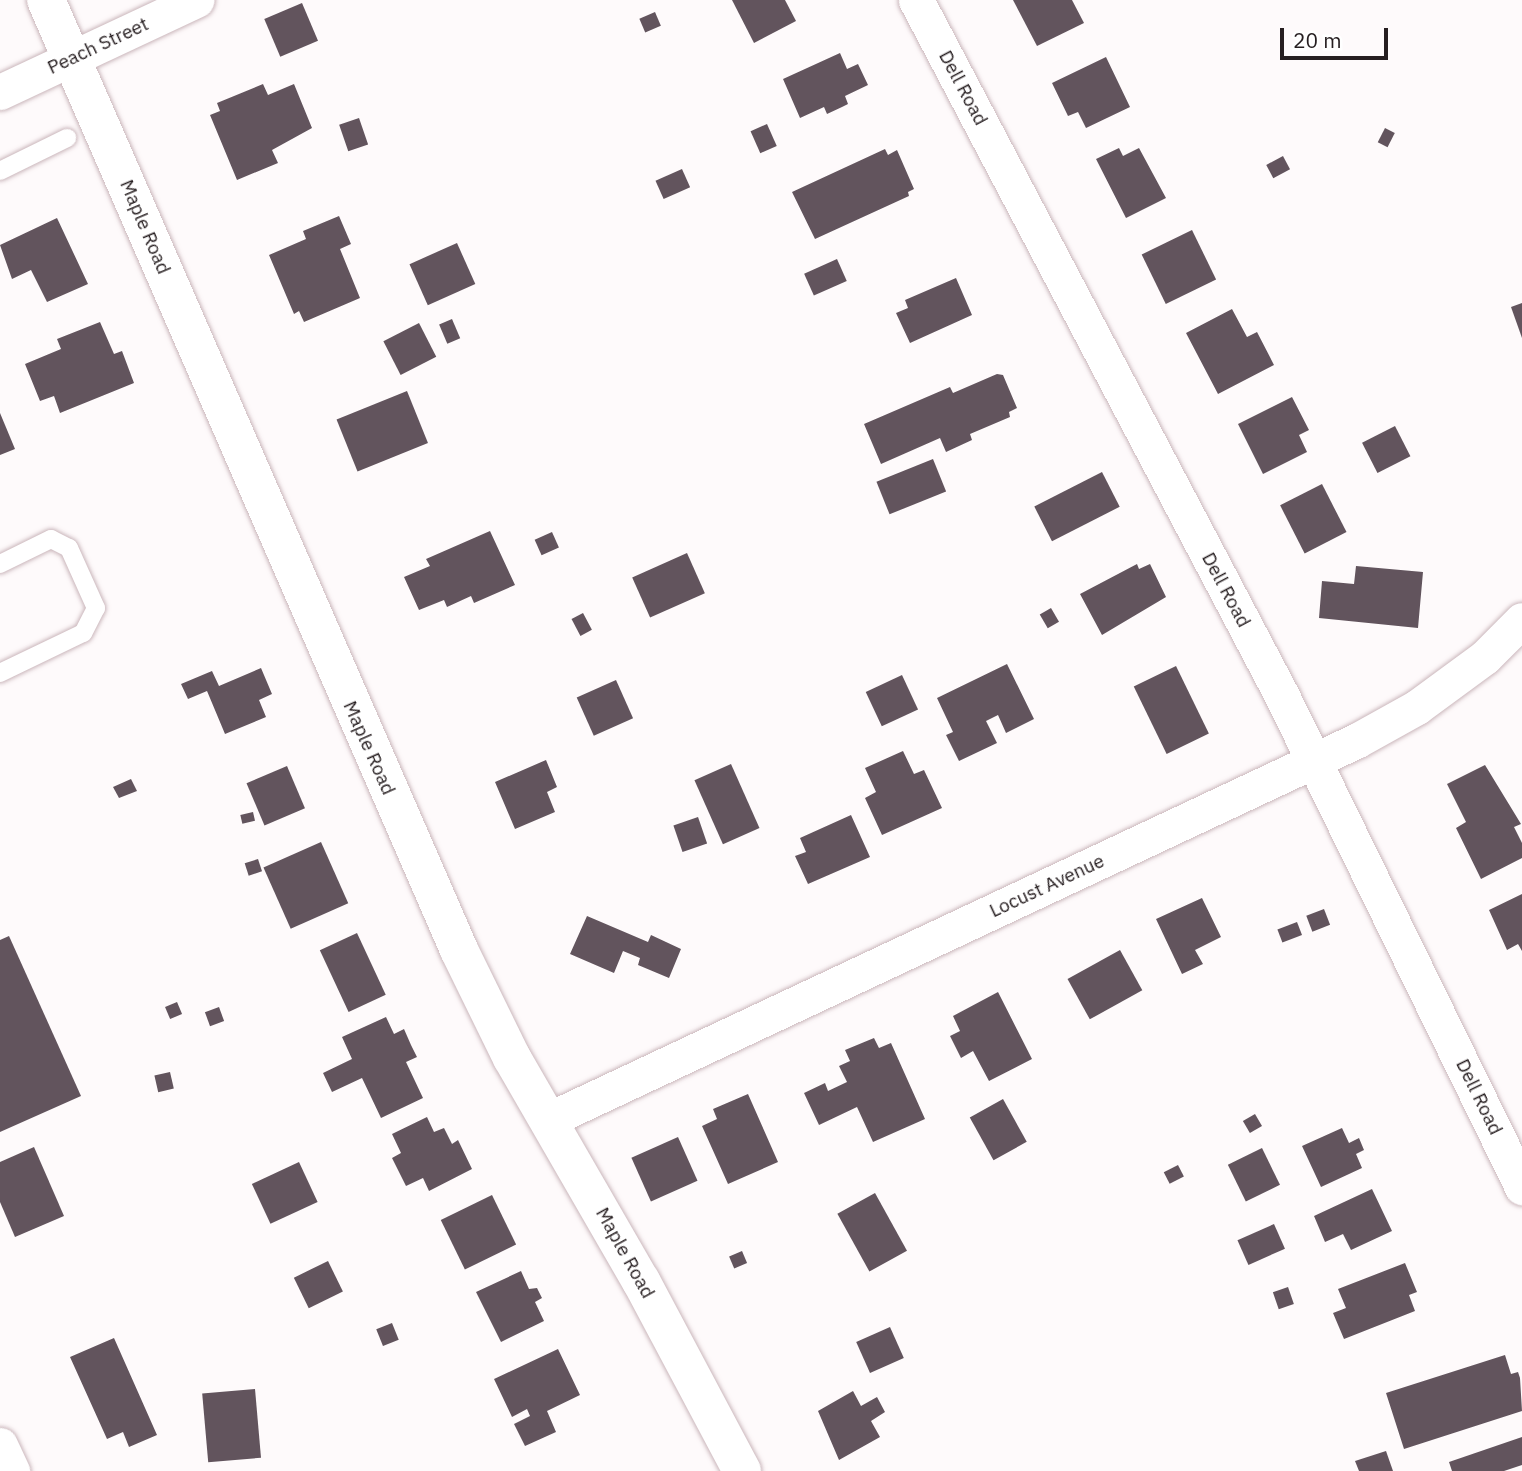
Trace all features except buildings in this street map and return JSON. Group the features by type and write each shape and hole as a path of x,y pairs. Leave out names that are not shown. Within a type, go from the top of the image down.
{"street":[{"name":"Maple Road","path":"47,0 459,950 512,1058 550,1119 742,1471"},
{"name":"Peach Street","path":"0,92 196,0"},
{"name":"Dell Road","path":"916,0 1276,684 1522,1187"},
{"name":"Locust Avenue","path":"550,1119 1312,761 1417,707 1485,657 1522,620"},
{"path":"0,1445 12,1471"}],"lane":[{"path":"0,172 67,138"},
{"path":"0,564 51,539 69,548 96,608 83,633 0,673"}]}
